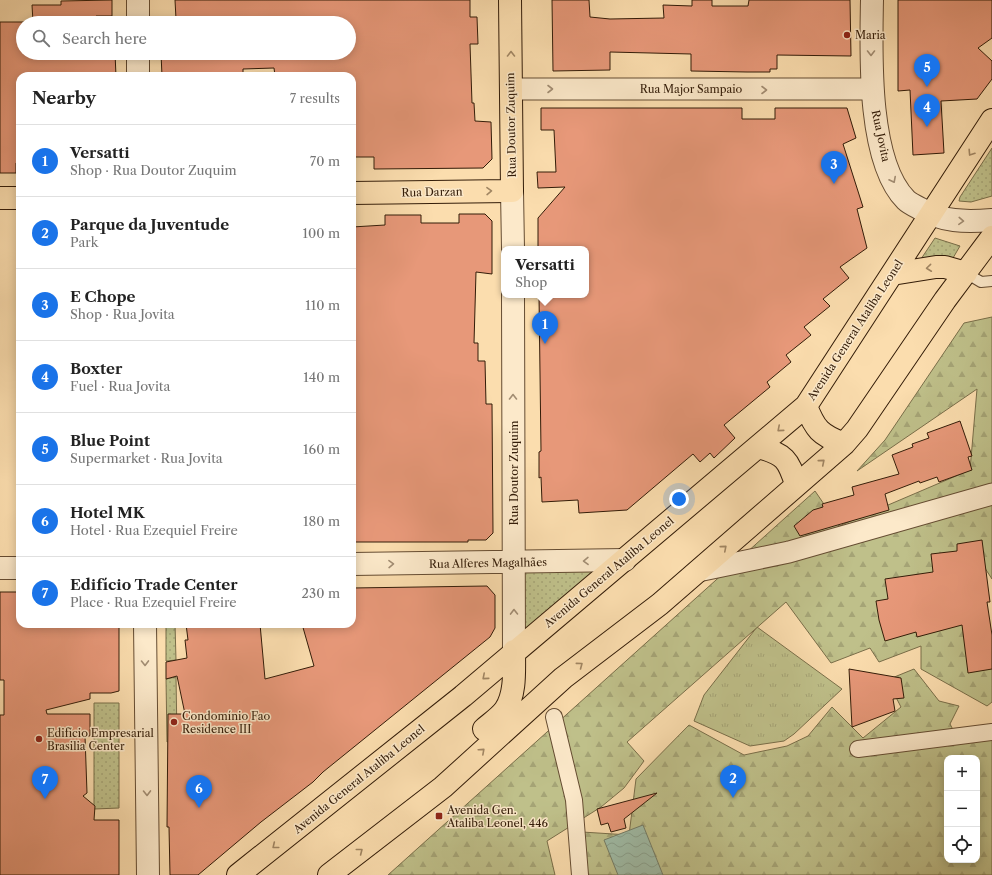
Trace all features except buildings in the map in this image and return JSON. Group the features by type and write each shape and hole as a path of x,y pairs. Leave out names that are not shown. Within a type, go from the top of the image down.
{"main road":[{"name":"Rua Doutor Zuquim","path":"510,0 512,191"},
{"name":"Avenida General Ataliba Leonel","path":"238,875 463,696 514,651 625,560 806,406 992,120"},
{"name":"Rua Darzan","path":"356,193 512,191"},
{"path":"0,198 16,198"},
{"path":"329,875 443,787 562,678 660,604 796,484 844,444 857,430 944,300 966,273 992,236"},
{"path":"892,274 936,267 945,267 966,273"},
{"path":"806,406 813,423 819,432 828,438 844,444"},
{"path":"759,447 778,453 786,459 791,468 796,484"},
{"path":"443,787 466,746 504,711 511,694 514,651"}],"street":[{"path":"138,0 138,16"},
{"name":"Rua Jovita","path":"872,0 872,89 884,157 899,192 907,201 930,215 958,222 992,220"},
{"path":"138,60 138,72"},
{"name":"Rua Major Sampaio","path":"511,89 872,89"},
{"name":"Rua Doutor Zuquim","path":"512,191 512,246"},
{"name":"Rua Doutor Zuquim","path":"513,298 514,651"},
{"path":"698,571 789,552 992,494"},
{"name":"Rua Alferes Magalhães","path":"356,564 625,560"},
{"path":"0,568 16,568"},
{"path":"145,628 148,875"},
{"path":"554,717 574,800 580,875"},
{"path":"858,749 992,732"}],"lane":[{"path":"966,273 981,282 992,281"}],"green space":[{"path":"992,148 992,196 971,202 959,201 960,197"},
{"path":"935,238 960,246 953,258 939,256 921,259"},
{"path":"992,317 992,579 970,545 992,654 992,702 987,706 921,669 921,646 879,662 870,648 831,663 786,602 627,742 644,761 624,788 601,807 547,841 555,875 388,875 815,491 839,526 970,470 977,389 857,471 885,440 964,323"},
{"path":"614,564 519,641 518,566"},
{"path":"757,627 842,689 794,734 784,741 750,746 694,721 704,695"},
{"path":"166,628 175,628 176,660 166,661"},
{"path":"914,669 939,701 959,706 950,724 958,739 992,729 992,875 585,875 582,832 629,835 636,779 689,725 744,755 787,746 808,736 832,707 863,738 901,707 887,680"},
{"path":"176,677 177,739 167,742 166,679"},
{"path":"94,703 119,703 119,808 94,809"}],"water":[{"path":"643,825 663,875 618,875 604,840"}],"place":[{"name":"Maria","path":"847,35"},
{"name":"Blue Point","path":"927,87"},
{"name":"Boxter","path":"927,127"},
{"name":"E Chope","path":"834,184"},
{"name":"Versatti","path":"545,344"},
{"name":"Condomínio Fao Residence III","path":"174,722"},
{"name":"Edifício Empresarial Brasilia Center","path":"39,739"},
{"name":"Parque da Juventude","path":"733,798"},
{"name":"Edifício Trade Center","path":"45,799"},
{"name":"Hotel MK","path":"199,808"},
{"name":"Avenida Gen. Ataliba Leonel, 446","path":"439,816"}]}
